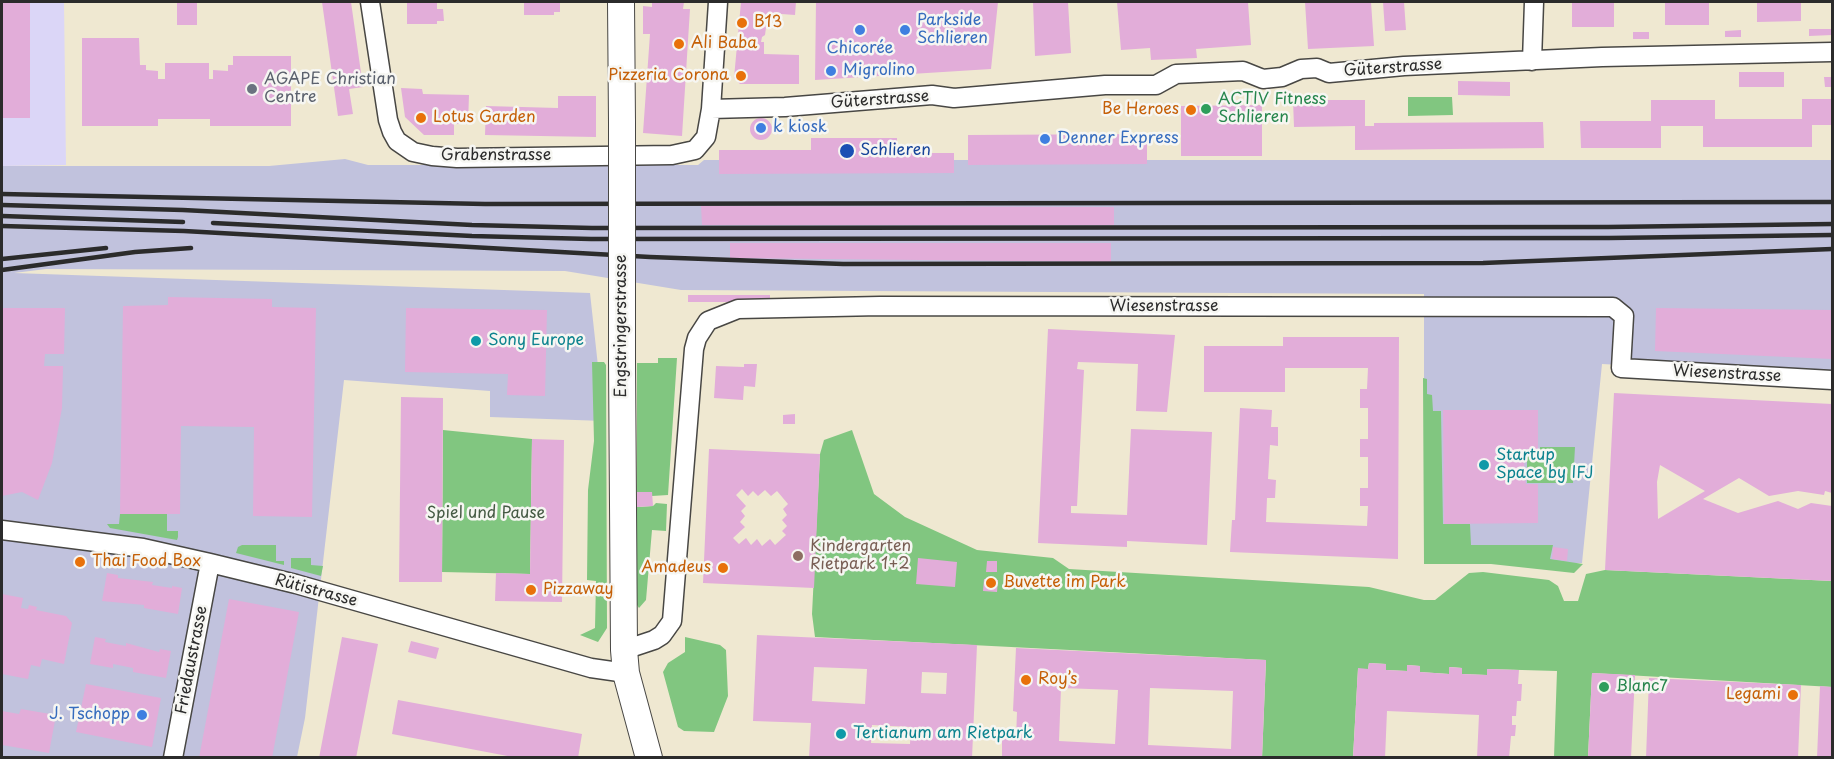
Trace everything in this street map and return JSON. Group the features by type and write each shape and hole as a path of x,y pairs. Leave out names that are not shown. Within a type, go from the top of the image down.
{"main road":[{"name":"Engstringerstrasse","path":"621,2 625,662 649,758"}],"street":[{"name":"Grabenstrasse","path":"370,2 389,127 405,147 423,155 457,158 680,155 695,150 704,142 711,109 718,2"},
{"path":"1532,61 1534,2"},
{"name":"Güterstrasse","path":"711,109 785,107 932,95 954,98 1105,85 1156,85 1176,74 1243,71 1263,79 1282,77 1301,69 1317,68 1329,73 1404,66 1833,52"},
{"name":"Wiesenstrasse","path":"625,662 662,635 672,621 694,349 702,328 716,316 738,309 801,306 1613,307 1624,316 1621,368 1833,380"},
{"name":"Rütistrasse","path":"2,530 142,548 210,563 296,584 591,668 625,662"},
{"name":"Friedaustrasse","path":"173,758 210,563"}],"shaded area":[{"path":"2,2 64,2 66,165 2,166"},
{"path":"345,159 368,165 698,165 704,160 1832,160 1832,376 1602,364 1582,563 1424,564 1424,294 681,290 565,271 46,269 14,273 590,293 604,421 490,417 490,391 344,380 305,718 297,757 2,757 2,166 269,166"}],"green space":[{"path":"1408,97 1452,97 1453,115 1408,116"},
{"path":"658,358 677,358 668,495 652,496 652,492 637,492 637,363 658,363"},
{"path":"592,362 604,362 606,365 607,628 598,642 580,635 595,628 596,581 587,580 588,490 594,441"},
{"path":"1423,378 1427,379 1427,394 1432,395 1433,411 1441,411 1443,524 1470,524 1471,545 1553,545 1550,559 1583,564 1574,573 1491,564 1424,564"},
{"name":"Spiel und Pause","path":"443,430 532,439 530,574 442,572"},
{"path":"852,430 874,494 905,517 977,550 1053,558 1069,569 1369,587 1424,600 1435,600 1469,573 1483,572 1549,580 1558,586 1564,601 1578,601 1586,574 1605,570 1832,581 1832,687 1592,673 1588,757 1554,757 1557,671 1487,669 1487,675 1462,674 1462,668 1450,667 1449,674 1420,672 1420,666 1407,665 1407,671 1386,670 1386,664 1369,663 1368,669 1358,669 1353,757 1262,758 1266,660 815,637 812,614 820,454 824,440"},
{"path":"1540,447 1575,447 1573,483 1527,483 1527,451 1540,450"},
{"path":"656,503 667,504 666,531 652,530 646,600 639,608 637,605 637,507 653,506"},
{"path":"120,514 167,514 167,531 178,531 177,540 110,528 107,524 119,524"},
{"path":"276,545 276,561 284,561 284,565 236,553 238,547"},
{"path":"291,558 311,558 311,565 323,566 321,576 291,568"},
{"path":"685,637 720,645 726,650 728,696 714,732 684,731 678,727 663,672 668,663 685,652"}],"building":[{"path":"2,2 30,2 30,118 2,118"},
{"path":"177,2 197,2 197,25 177,25"},
{"path":"322,2 351,2 363,87 349,89 353,114 338,116"},
{"path":"407,2 437,2 437,9 443,9 444,21 437,21 437,24 407,24"},
{"path":"524,2 560,2 560,12 554,12 554,15 524,15"},
{"path":"652,2 684,2 683,9 690,9 682,136 643,133 650,34 643,34 643,6 652,7"},
{"path":"741,2 796,2 795,15 768,13 765,35 761,42 764,42 764,54 799,55 799,84 740,84 734,78"},
{"name":"Parkside Schlieren","path":"816,2 998,2 991,69 815,80"},
{"path":"1033,2 1068,2 1071,53 1035,56"},
{"path":"1117,2 1248,2 1251,45 1196,49 1197,58 1151,60 1150,48 1121,50"},
{"path":"1305,2 1371,2 1374,46 1308,49"},
{"path":"1383,2 1404,2 1406,30 1385,31"},
{"path":"1572,2 1614,2 1614,27 1572,27"},
{"path":"1665,2 1709,2 1709,25 1665,25"},
{"path":"1757,2 1801,2 1801,21 1757,22"},
{"path":"1809,29 1832,29 1832,35 1809,36"},
{"path":"1741,30 1741,37 1725,37 1725,31"},
{"path":"1633,32 1649,32 1649,39 1633,39"},
{"path":"82,38 139,38 140,65 146,65 146,70 158,71 158,79 165,79 165,63 209,63 209,79 213,79 213,70 228,71 228,65 233,65 233,56 291,56 291,126 210,126 210,119 158,119 158,126 82,126"},
{"path":"1739,72 1784,72 1784,87 1739,87"},
{"path":"1824,77 1832,77 1832,87 1825,87"},
{"path":"1458,81 1510,82 1510,96 1458,95"},
{"path":"401,88 422,89 423,94 469,95 468,124 454,124 454,135 424,135 405,117"},
{"path":"558,96 596,96 596,137 485,135 486,106 558,108"},
{"path":"1802,99 1832,99 1832,125 1812,125 1812,147 1703,147 1703,126 1661,126 1661,148 1581,148 1580,121 1651,121 1651,100 1715,100 1715,119 1802,119"},
{"path":"1293,100 1365,100 1365,126 1374,126 1374,123 1543,122 1544,148 1355,150 1355,126 1294,127"},
{"path":"1262,105 1262,156 1181,156 1181,106"},
{"name":"k kiosk","path":"757,118 765,118 772,125 772,133 765,140 757,140 750,133 750,125"},
{"path":"1147,134 1147,164 968,165 968,135"},
{"path":"811,138 897,138 897,153 954,153 954,173 719,174 719,150 811,150"},
{"path":"701,206 1114,207 1114,225 702,225"},
{"path":"730,243 1111,243 1111,262 730,258"},
{"path":"688,295 770,295 770,302 688,302"},
{"path":"168,297 272,299 272,307 316,308 312,517 253,516 254,427 181,426 180,514 120,514 123,306 168,305"},
{"path":"2,308 65,308 64,354 45,354 44,366 63,366 62,408 52,463 38,500 22,492 2,496"},
{"name":"Sony Europe","path":"406,308 547,310 545,396 507,395 508,374 405,372"},
{"path":"1656,308 1832,310 1832,359 1655,351"},
{"path":"1048,329 1175,335 1167,412 1136,411 1138,364 1078,362 1077,369 1084,370 1077,506 1071,506 1071,513 1127,515 1131,429 1212,432 1207,545 1127,541 1127,547 1038,543"},
{"path":"1283,337 1399,337 1398,559 1230,552 1232,520 1235,520 1240,408 1272,410 1271,427 1278,427 1278,446 1270,445 1268,479 1276,480 1275,498 1267,498 1266,522 1367,526 1368,506 1360,506 1360,488 1368,488 1368,457 1360,457 1360,439 1368,439 1368,408 1360,408 1360,389 1367,389 1368,368 1285,368 1285,392 1204,392 1204,346 1283,346"},
{"path":"744,364 757,364 755,387 744,386 743,400 714,398 716,366 744,367"},
{"path":"1614,393 1832,404 1832,493 1825,491 1824,495 1798,491 1769,496 1739,478 1703,499 1738,513 1778,501 1798,509 1811,503 1832,506 1832,581 1605,570","holes":["1660,465 1705,491 1658,519 1657,482"]},
{"path":"401,397 443,398 442,582 399,582"},
{"name":"Startup Space by IFJ","path":"1443,410 1538,410 1538,449 1525,449 1524,472 1526,484 1538,484 1538,523 1444,524"},
{"path":"795,414 795,424 783,424 783,415"},
{"path":"532,439 564,440 562,602 495,601 496,573 530,574"},
{"path":"709,449 820,454 814,588 703,583","holes":["742,489 748,496 753,491 758,496 765,490 771,496 777,491 788,504 783,509 787,515 782,520 787,526 782,531 786,535 775,545 770,539 762,546 757,539 751,545 746,538 739,544 733,538 745,527 740,522 745,516 741,511 746,506 736,495"]},
{"path":"637,492 652,492 653,506 637,507"},
{"path":"1553,547 1568,549 1567,561 1552,559"},
{"path":"918,558 957,562 955,587 916,584"},
{"path":"987,561 997,561 997,572 986,572"},
{"path":"107,573 118,575 118,578 153,582 152,585 182,588 178,614 144,608 144,605 102,601"},
{"name":"Buvette im Park","path":"984,579 998,580 997,592 983,591"},
{"path":"2,594 23,598 21,608 28,609 29,605 37,607 36,610 66,616 72,623 64,664 42,659 40,667 31,665 28,679 2,674"},
{"path":"229,599 299,612 272,758 199,758"},
{"path":"757,635 977,645 972,758 809,758 811,723 753,721","holes":["814,667 867,669 865,704 812,701","922,672 947,673 946,694 921,693","872,725 911,727 910,744 871,743"]},
{"path":"95,637 106,639 105,642 126,646 126,643 159,652 160,649 171,651 166,678 133,672 133,668 113,664 113,668 90,664"},
{"path":"342,637 378,644 356,758 319,758"},
{"path":"411,641 439,648 436,659 408,652"},
{"path":"1016,648 1266,660 1262,758 1002,758 1002,738 1016,739 1017,712 1013,711","holes":["1061,688 1118,690 1115,744 1059,741","1150,688 1233,691 1231,749 1148,745"]},
{"path":"1369,663 1386,664 1386,670 1407,671 1407,665 1420,666 1420,672 1449,674 1449,667 1462,668 1462,674 1487,675 1487,669 1519,670 1518,684 1522,684 1521,701 1517,701 1516,716 1512,716 1512,725 1516,725 1515,736 1511,736 1509,758 1477,758 1479,715 1387,711 1385,758 1353,758 1358,668 1368,669"},
{"path":"1592,673 1635,675 1631,758 1588,758"},
{"path":"1649,678 1801,685 1798,758 1646,758"},
{"path":"86,684 161,698 152,747 76,732"},
{"path":"1820,686 1832,687 1832,758 1817,758"},
{"path":"398,700 582,734 578,758 518,758 392,734"},
{"path":"21,709 56,715 49,753 2,745 2,711 19,714"}],"railway":[{"path":"2,194 485,204 1832,202"},
{"path":"2,205 183,210 472,225 592,228 1608,227 1832,224"},
{"path":"2,216 183,222"},
{"path":"213,223 472,236 591,239 1609,238 1832,235"},
{"path":"2,226 184,231 650,257 843,264 1483,263 1832,249"},
{"path":"2,259 106,248"},
{"path":"2,270 135,252 191,248"}],"place":[{"name":"B13","path":"742,23"},
{"name":"Chicorée","path":"860,30"},
{"name":"Parkside Schlieren","path":"905,30"},
{"name":"Ali Baba","path":"679,44"},
{"name":"Migrolino","path":"831,71"},
{"name":"Pizzeria Corona","path":"741,76"},
{"name":"AGAPE Christian Centre","path":"252,89"},
{"name":"ACTIV Fitness Schlieren","path":"1206,109"},
{"name":"Be Heroes","path":"1191,110"},
{"name":"Lotus Garden","path":"421,118"},
{"name":"k kiosk","path":"761,128"},
{"name":"Denner Express","path":"1045,139"},
{"name":"Schlieren","path":"847,151"},
{"name":"Sony Europe","path":"476,341"},
{"name":"Startup Space by IFJ","path":"1484,465"},
{"name":"Kindergarten Rietpark 1+2","path":"798,556"},
{"name":"Thai Food Box","path":"80,562"},
{"name":"Amadeus","path":"723,568"},
{"name":"Buvette im Park","path":"991,583"},
{"name":"Pizzaway","path":"531,590"},
{"name":"Roy’s","path":"1026,680"},
{"name":"Blanc7","path":"1604,687"},
{"name":"Legami","path":"1793,695"},
{"name":"J. Tschopp","path":"142,715"},
{"name":"Tertianum am Rietpark","path":"841,734"}]}
